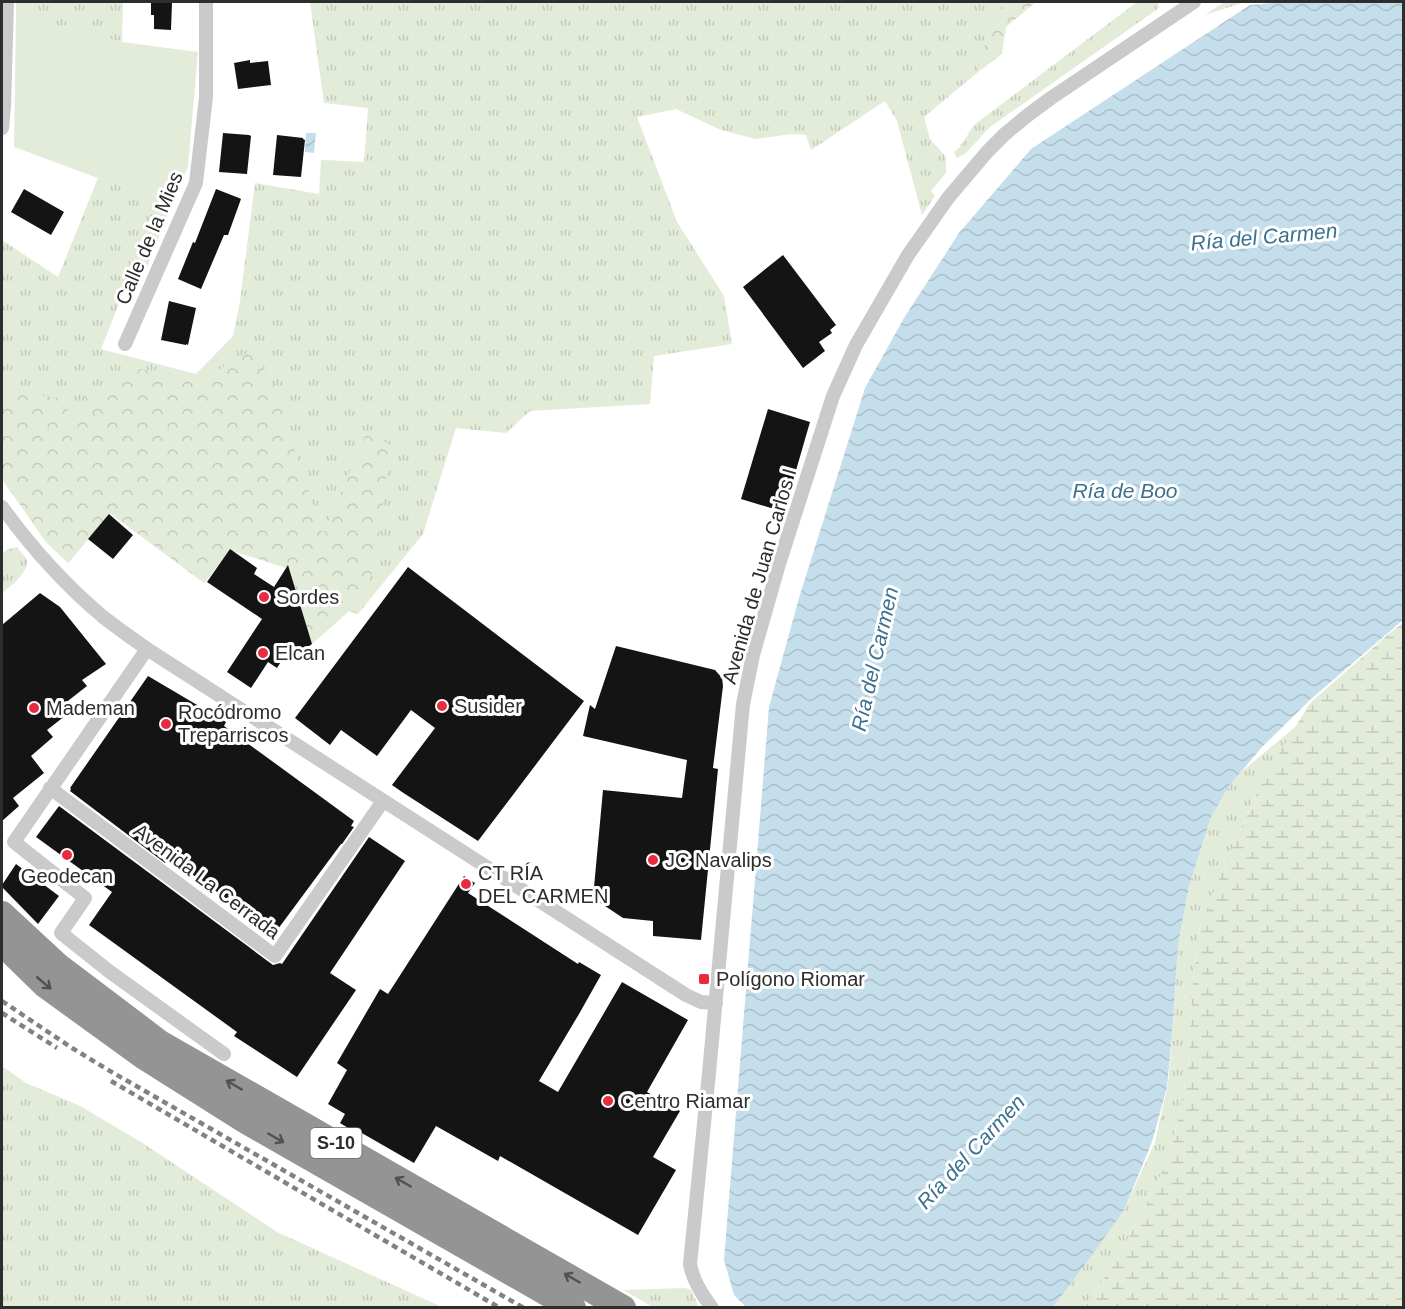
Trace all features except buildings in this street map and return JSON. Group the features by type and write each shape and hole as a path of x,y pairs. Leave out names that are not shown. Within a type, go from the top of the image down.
{"highway":[{"name":"S-10","path":"2,914 57,965 160,1043 623,1308"},
{"name":"S-10","path":"2,943 45,985 143,1056 246,1120 573,1308"}],"street":[{"path":"2,128 7,2"},
{"name":"Calle de la Mies","path":"125,344 196,183 206,97 206,2"},
{"name":"Avenida de Juan Carlos I","path":"712,1308 692,1276 690,1264 743,704 753,655 779,564 833,396 856,345 914,246 948,198 987,152 1028,115 1051,98 1194,2"},
{"path":"2,507 46,562 74,591 102,616 147,650 686,995 700,1002 716,1003"},
{"path":"147,650 14,842 85,898 61,933 110,972 224,1054"},
{"name":"Avenida La Cerrada","path":"50,788 275,956 383,801"}],"green space":[{"path":"16,2 123,2 122,42 16,15"},
{"path":"310,2 1003,2 1004,4 991,18 978,72 924,117 930,139 946,157 946,173 931,191 935,196 922,215 897,121 885,101 811,150 806,135 791,134 756,139 721,130 676,109 637,117 677,222 724,296 732,344 654,356 650,404 530,411 506,433 456,428 423,534 358,614 349,611 312,644 290,569 230,550 204,583 110,513 68,563 46,542 2,479 2,240 58,277 98,178 173,201 148,265 126,286 101,349 196,374 233,336 240,301 255,183 319,194 321,160 364,162 368,108 324,103"},
{"path":"1003,2 1036,2 1006,27 1002,54 978,72 991,17 1004,4"},
{"path":"1137,2 1158,2 1159,8 990,127 965,154 957,158 954,152 974,125"},
{"path":"1224,2 1245,2 1205,15"},
{"path":"16,15 122,42 198,52 188,166 173,201 98,178 14,147"},
{"path":"254,349 273,386 323,534 367,431 390,445 376,561 358,614 349,611 312,644 290,569 230,550 204,583 110,513 68,563 46,542 2,479 2,391 59,398 76,421 101,422 84,397 138,369 185,375 211,374"},
{"path":"17,547 28,561 18,579 2,593 2,553"},
{"path":"1403,623 1403,1307 1085,1307 1115,1262 1170,1155 1188,1071 1192,990 1200,927 1224,866 1262,782 1310,703"},
{"path":"1403,637 1262,782 1200,927 1192,990 1188,1071 1170,1155 1115,1262 1085,1307 1051,1308 1124,1210 1155,1142 1168,1084 1178,945 1189,886 1211,817 1229,786 1240,773"},
{"path":"2,1066 26,1083 80,1106 141,1142 277,1232 442,1307 2,1307"},
{"path":"685,1288 691,1290 699,1307 653,1307 623,1290"}],"water":[{"name":"Ría de Boo","path":"1283,2 1403,2 1403,620 1311,699 1263,746 1229,786 1211,817 1189,886 1178,945 1167,1087 1152,1142 1124,1210 1053,1307 746,1307 734,1295 724,1260 769,707 799,598 865,388 904,318 959,233 1031,149 1250,5"},
{"path":"306,133 316,133 314,153 305,152"}],"railway":[{"path":"2,1001 110,1071 524,1308"},
{"path":"2,1013 57,1048"},
{"path":"111,1081 500,1308"}],"place":[{"name":"Sordes","path":"264,597"},
{"name":"Elcan","path":"263,653"},
{"name":"Susider","path":"442,706"},
{"name":"Mademan","path":"34,708"},
{"name":"Rocódromo Treparriscos","path":"166,724"},
{"name":"Geodecan","path":"67,855"},
{"name":"JC Navalips","path":"653,860"},
{"name":"CT RÍA DEL CARMEN","path":"466,884"},
{"name":"Polígono Riomar","path":"704,979"},
{"name":"Centro Riamar","path":"608,1101"}],"water label":[{"name":"Ría del Carmen","path":"1264,237"},
{"name":"Ría del Carmen","path":"875,659"},
{"name":"Ría del Carmen","path":"971,1152"}]}
